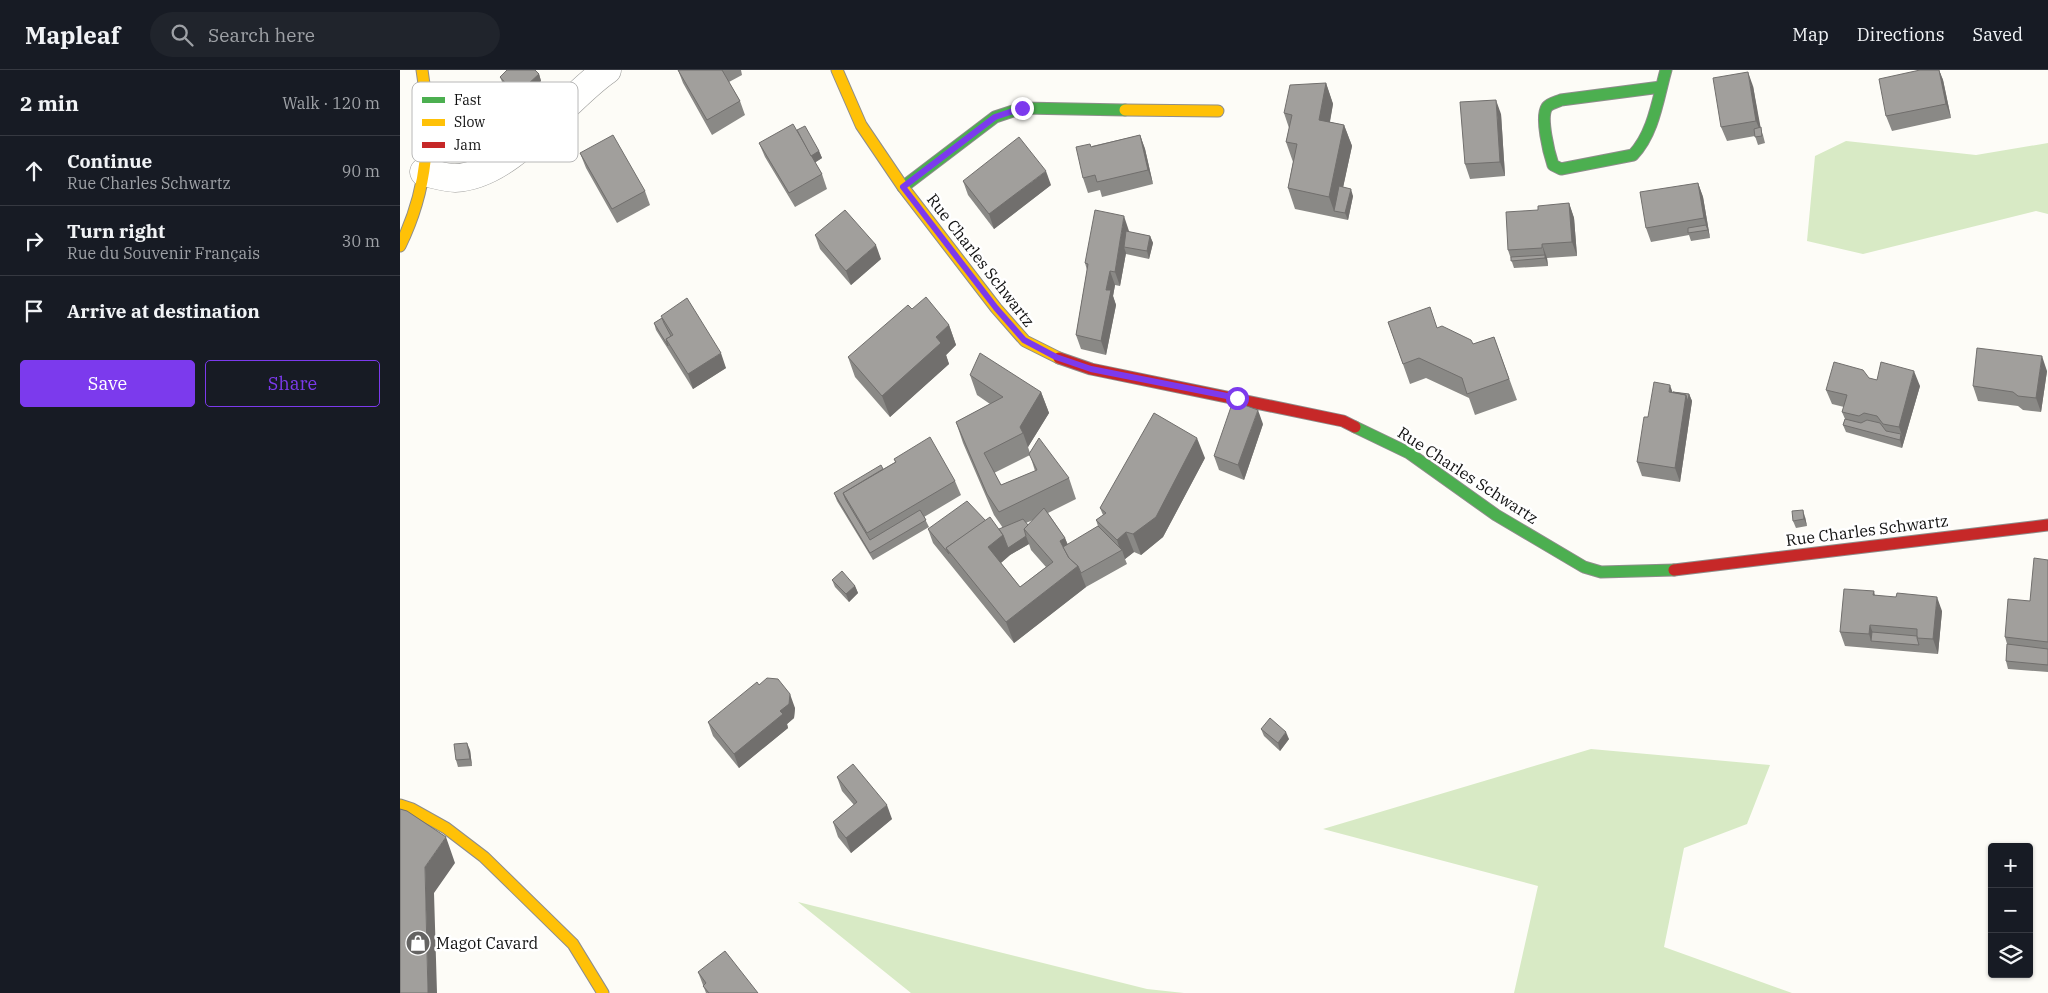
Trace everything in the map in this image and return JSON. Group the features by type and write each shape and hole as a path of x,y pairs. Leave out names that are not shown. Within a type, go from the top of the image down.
{"street":[{"path":"578,95 607,70"},
{"name":"Rue Charles Schwartz","path":"837,70 861,125 903,187 996,308 1024,340 1056,357 1091,369 1343,421 1409,453 1496,515 1584,568 1609,572 1664,571 2048,524"},
{"path":"1661,86 1562,100 1548,105 1544,112 1549,155 1553,165 1561,169 1633,155 1640,150 1661,86 1666,70"},
{"path":"903,187 995,117 1022,108 1218,111"},
{"path":"400,246 418,203 425,162"},
{"path":"424,172 454,178 484,172 500,162"},
{"path":"400,805 412,809 446,828 484,857 573,944 603,993"}],"green space":[{"path":"1846,141 1976,155 2048,143 2048,214 2036,211 1863,254 1807,241 1815,156"},
{"path":"1591,749 1770,765 1747,824 1684,848 1664,947 1792,993 1514,993 1538,886 1323,829"},
{"path":"798,902 1147,989 1184,993 911,993"}],"building":[{"path":"507,70 535,70 539,74 530,82 504,82 500,77"},
{"path":"678,70 722,70 740,101 707,120"},
{"path":"1920,70 1939,70 1946,104 1886,116 1879,79"},
{"path":"1748,72 1756,121 1721,127 1713,78"},
{"path":"1326,83 1319,120 1344,125 1329,197 1288,188 1297,144 1286,142 1292,115 1284,113 1290,85"},
{"path":"1496,100 1500,162 1465,164 1460,102"},
{"path":"793,124 822,174 789,193 759,143"},
{"path":"805,126 819,151 811,156 797,130"},
{"path":"1761,127 1762,136 1755,137 1754,129"},
{"path":"613,135 645,191 612,209 580,153"},
{"path":"1140,135 1148,170 1097,182 1095,175 1083,178 1076,147 1090,144 1091,147"},
{"path":"1019,137 1046,171 989,214 963,181"},
{"path":"1698,183 1704,218 1646,228 1640,192"},
{"path":"1339,186 1351,189 1345,213 1334,211"},
{"path":"1569,203 1572,242 1542,244 1542,248 1508,250 1506,212 1538,210 1538,206"},
{"path":"845,210 876,245 846,271 815,235"},
{"path":"1095,210 1124,216 1115,272 1110,271 1106,290 1111,290 1101,341 1076,335 1088,264 1085,263"},
{"path":"1706,225 1708,230 1688,233 1688,228"},
{"path":"1126,231 1150,236 1147,251 1124,247"},
{"path":"1545,255 1545,258 1511,261 1511,257"},
{"path":"926,297 949,325 936,337 941,343 882,396 848,357 908,305 912,309"},
{"path":"687,298 721,353 688,374 666,339 673,335 661,316"},
{"path":"1430,307 1437,328 1442,326 1471,340 1473,344 1494,337 1509,379 1467,394 1462,378 1419,358 1403,364 1388,322"},
{"path":"662,318 671,336 666,339 668,346 654,323"},
{"path":"1977,348 2042,356 2036,398 2018,396 2013,392 1973,386"},
{"path":"980,353 1041,392 1020,427 1023,433 984,453 1001,485 1037,470 1029,454 1039,438 1069,478 999,512 987,494 956,422 1003,397 970,375"},
{"path":"1834,362 1863,370 1869,378 1877,380 1881,362 1914,371 1899,427 1883,424 1877,416 1864,413 1859,416 1842,412 1847,395 1826,390"},
{"path":"1654,382 1670,385 1669,392 1686,395 1675,468 1637,462 1644,417 1648,417"},
{"path":"1673,392 1689,394 1688,402 1686,395"},
{"path":"1233,401 1258,410 1238,465 1214,456"},
{"path":"1154,413 1197,438 1156,517 1133,534 1126,532 1117,540 1096,520 1106,513 1100,508"},
{"path":"1845,419 1861,423 1867,420 1880,423 1886,431 1901,434 1900,440 1843,425"},
{"path":"930,437 955,481 867,533 843,493 896,462 894,459"},
{"path":"881,465 883,469 843,493 870,540 920,510 926,520 870,553 834,493"},
{"path":"967,501 986,521 946,548 949,554 928,529"},
{"path":"1044,508 1065,538 1060,541 1069,558 1078,566 1006,622 946,548 990,517 1003,535 988,547 1020,587 1053,562 1024,529"},
{"path":"1803,510 1804,519 1793,521 1792,511"},
{"path":"1023,519 1028,525 1024,529 1026,536 1008,548 999,529"},
{"path":"1098,526 1122,550 1081,573 1078,566 1069,558 1063,547"},
{"path":"2034,558 2048,560 2048,642 2005,637 2008,599 2030,601"},
{"path":"842,571 855,586 846,594 832,580"},
{"path":"1844,589 1874,591 1873,595 1896,597 1897,593 1937,597 1933,639 1917,638 1917,629 1870,625 1869,634 1840,632"},
{"path":"1872,632 1917,636 1919,645 1871,641"},
{"path":"2007,644 2048,649 2048,665 2006,661"},
{"path":"767,678 778,679 790,694 789,704 780,711 783,714 734,754 708,722 757,682 759,685"},
{"path":"1270,718 1286,732 1278,743 1261,729"},
{"path":"467,743 470,759 456,760 454,744"},
{"path":"853,764 887,805 846,838 833,822 857,802 837,777"},
{"name":"Magot Cavard","path":"400,809 407,811 446,837 425,867 428,993 400,993"},
{"path":"725,951 758,993 709,993 703,986 706,983 698,972"}],"traffic: fast":[{"path":"1661,87 1561,100 1548,106 1544,119 1547,144 1553,165 1561,169 1633,155 1651,126 1666,70"},
{"path":"903,187 995,117 1022,108 1125,110"},
{"path":"1355,427 1409,453 1496,515 1584,567 1601,572 1674,570"}],"traffic: slow":[{"path":"422,70 424,82"},
{"path":"837,70 861,125 903,187 996,308 1025,341 1059,358"},
{"path":"1125,110 1218,111"},
{"path":"400,246 417,203 425,162"},
{"path":"400,805 412,809 446,828 484,857 573,944 603,993"}],"traffic: jam":[{"path":"1059,358 1091,369 1343,421 1355,427"},
{"path":"1674,570 2048,525"}],"place":[{"name":"Magot Cavard","path":"418,943"}],"route":[{"path":"1022,108 995,117 903,187 996,308 1024,340 1056,357 1091,369 1237,398"}]}
